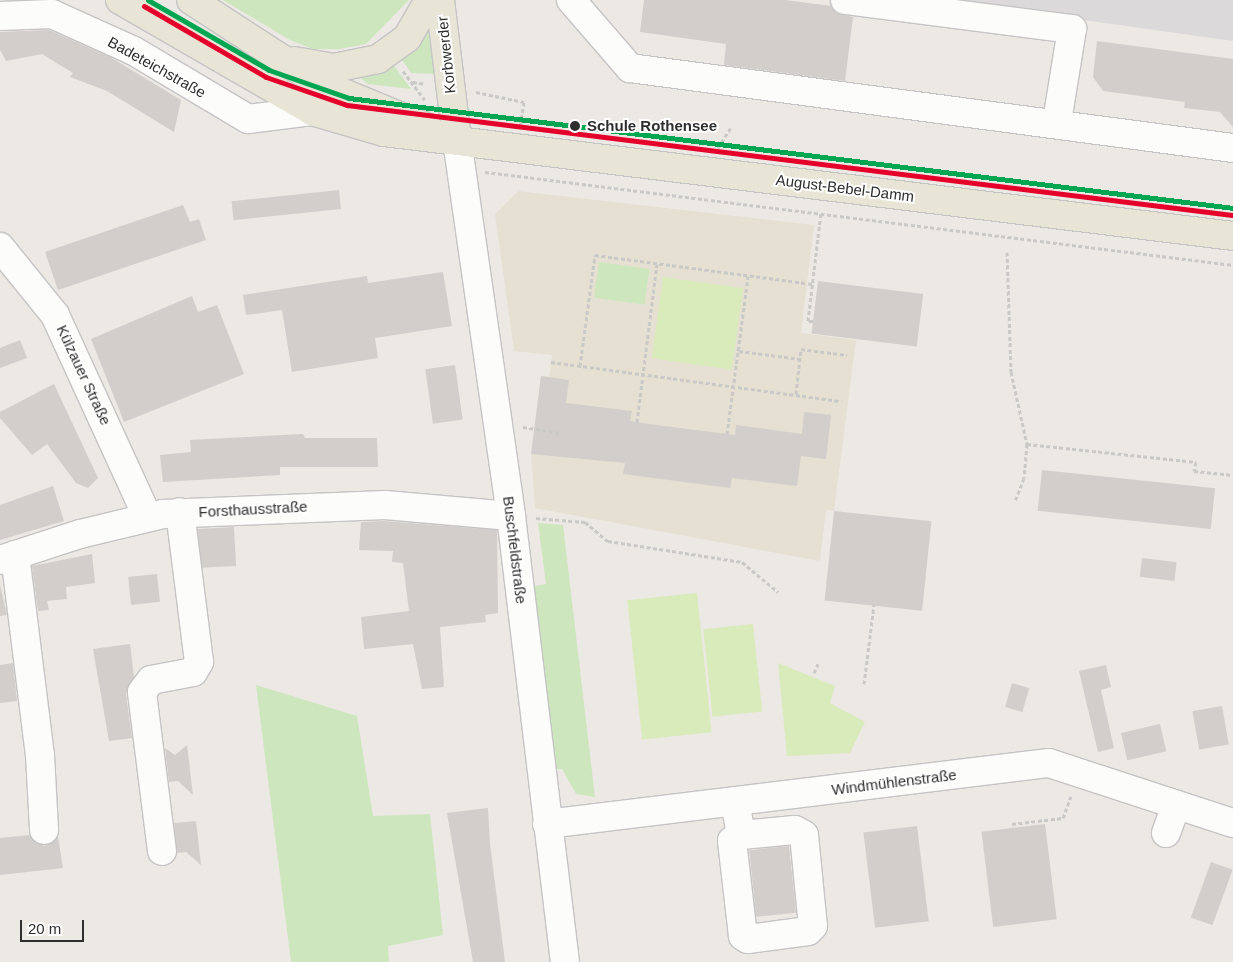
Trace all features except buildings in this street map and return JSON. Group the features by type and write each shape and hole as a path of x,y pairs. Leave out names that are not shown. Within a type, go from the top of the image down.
{"main road":[{"name":"August-Bebel-Damm","path":"120,0 312,111 384,132 1233,236"},
{"name":"August-Bebel-Damm","path":"191,0 264,51 319,83 457,140"},
{"name":"Korbwerder","path":"264,51 315,66 363,65 400,46 419,22 429,0"},
{"name":"Korbwerder","path":"440,0 457,140"}],"street":[{"path":"571,0 630,68 1057,122 1233,148"},
{"path":"845,0 1072,29 1057,122"},
{"name":"Badeteichstraße","path":"0,16 52,14 134,51 248,120 312,111"},
{"name":"Buschfeldstraße","path":"457,140 512,516 547,824 565,962"},
{"name":"Külzauer Straße","path":"0,247 56,315 147,516"},
{"name":"Forsthausstraße","path":"7,558 147,516 180,512 385,505 512,516"},
{"path":"162,851 142,692 151,680 192,672 199,662 180,512"},
{"path":"7,558 40,755 44,830"},
{"name":"Windmühlenstraße","path":"547,824 1049,763 1233,823"},
{"path":"735,801 740,835"},
{"path":"1166,833 1176,805"}],"path":[{"path":"412,82 434,85"},
{"path":"473,92 524,102 520,128"},
{"name":"August-Bebel-Damm","path":"484,172 739,206 821,212 1233,265"},
{"path":"813,321 808,321 821,212"},
{"path":"1007,252 1011,372 1027,444 1024,478 1015,502"},
{"path":"580,366 595,255 812,284"},
{"path":"637,422 658,264"},
{"path":"728,434 748,276"},
{"path":"796,394 801,349 847,355"},
{"path":"739,351 800,359"},
{"path":"551,362 841,400"},
{"path":"498,424 562,432"},
{"path":"1027,444 1196,462 1194,471 1233,475"},
{"path":"512,516 585,522 608,541 742,562 778,592"},
{"path":"864,684 874,606"},
{"path":"814,673 818,664"},
{"path":"1012,824 1063,818 1072,793"}],"shaded area":[{"path":"942,0 1233,0 1233,41"},
{"path":"518,191 814,225 801,333 856,340 834,511 826,510 820,561 535,508 531,454 541,376 549,377 552,355 514,351 495,214"}],"green space":[{"path":"223,0 409,0 366,44 339,49 313,49 290,40"},
{"path":"426,29 431,29 434,74 411,73 400,57"},
{"path":"392,63 411,89 368,84 359,77"},
{"path":"599,262 650,269 644,305 594,298"},
{"path":"663,277 743,288 732,369 652,358"},
{"path":"538,523 563,525 595,797 576,794 562,769 553,769 531,587 546,584"},
{"path":"697,593 712,732 642,740 627,600"},
{"path":"753,624 762,712 712,717 703,629"},
{"path":"778,663 835,686 830,703 865,722 850,753 787,756"},
{"path":"256,685 357,716 373,816 430,814 443,935 388,946 389,962 291,962"}],"transit line":[{"path":"148,0 269,70 349,98 1233,208"},
{"path":"144,6 266,77 347,105 1232,215"}],"place":[{"name":"Schule Rothensee","path":"575,126"}]}
